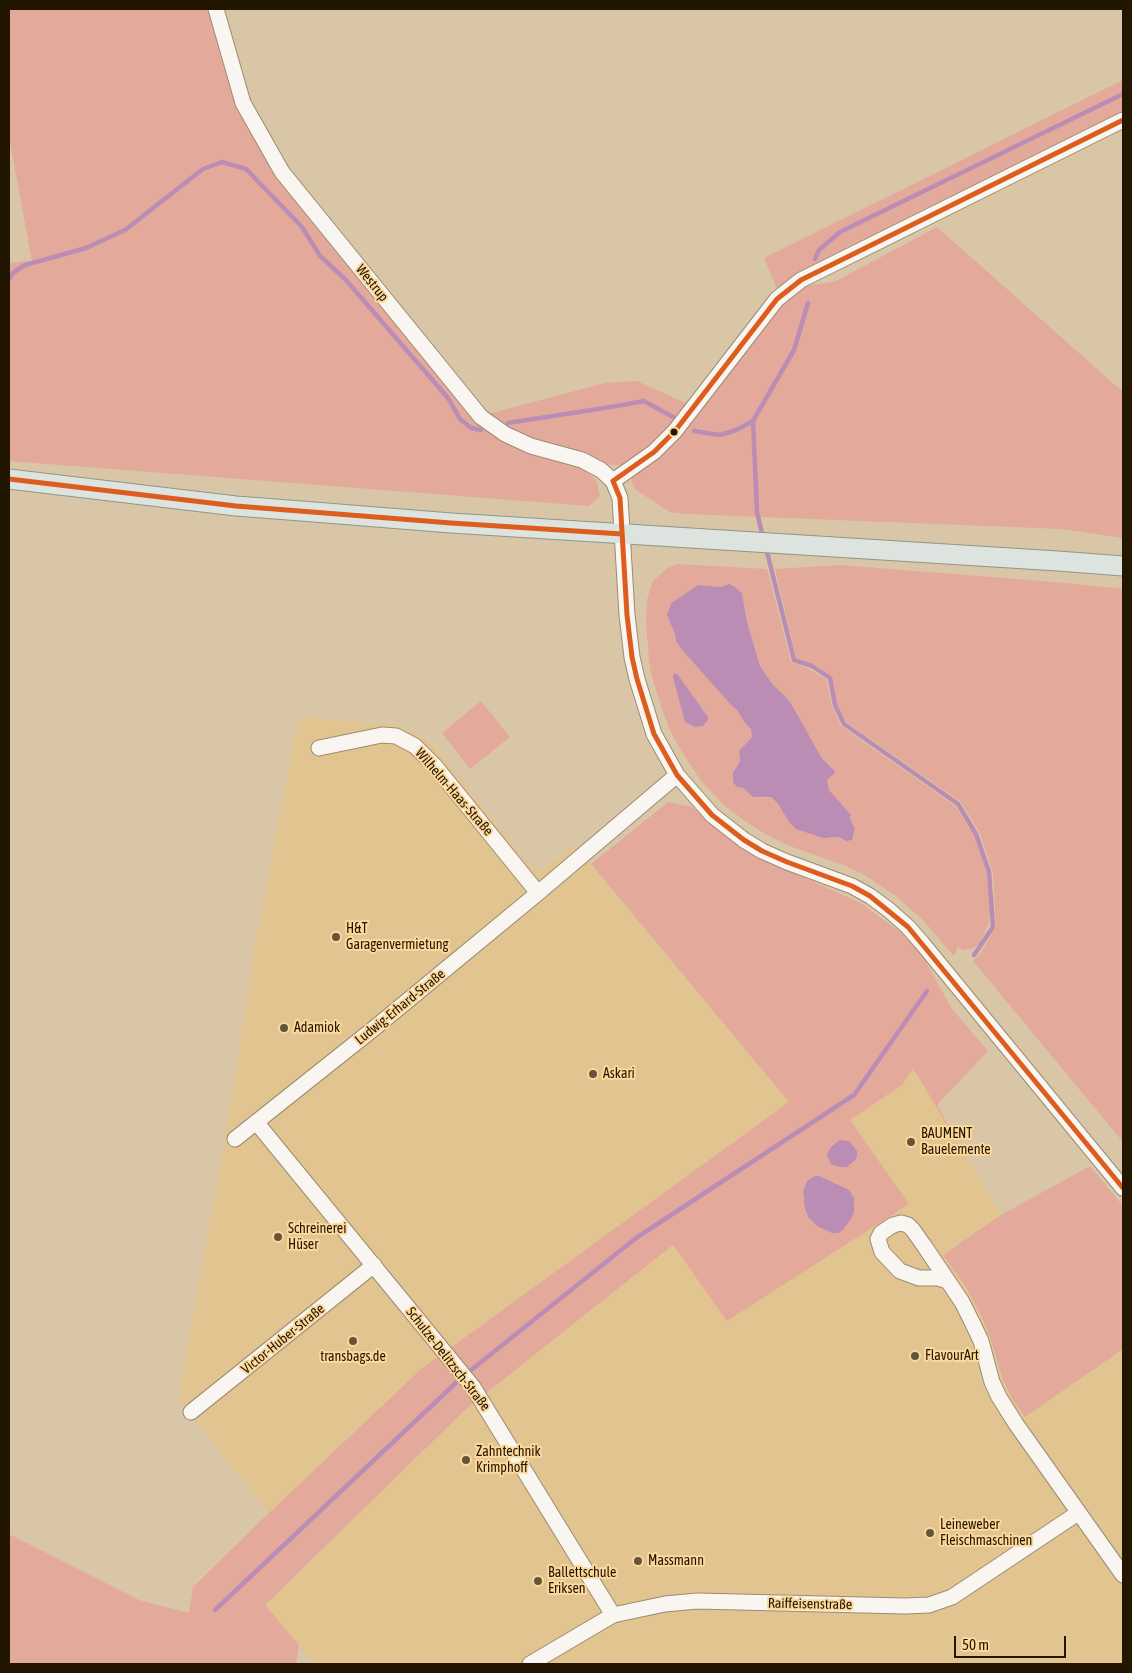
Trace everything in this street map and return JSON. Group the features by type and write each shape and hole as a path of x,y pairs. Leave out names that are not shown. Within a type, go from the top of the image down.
{"main road":[{"path":"9,479 236,506 452,523 1123,566"}],"street":[{"name":"Westrup","path":"216,9 243,102 282,172 481,418 506,434 531,446 582,460 601,470 613,481"},
{"path":"1123,120 801,280 777,299 674,431 654,452 613,481 620,498 627,615 632,658 654,734 677,775 712,815 744,840 762,851 787,862 852,886 870,896 896,916 922,943 1123,1188"},
{"name":"Wilhelm-Haas-Straße","path":"319,748 382,735 396,736 415,746 436,766 538,893"},
{"name":"Ludwig-Erhard-Straße","path":"235,1138 372,1030 677,775"},
{"name":"Schulze-Delitzsch-Straße","path":"256,1122 473,1387 613,1615"},
{"path":"948,1281 938,1278 919,1278 900,1271 882,1252 878,1239 881,1233 893,1225 901,1223 908,1225 913,1230 948,1281 962,1302 981,1341 992,1382 999,1397 1123,1575"},
{"name":"Victor-Huber-Straße","path":"191,1412 374,1265"},
{"name":"Raiffeisenstraße","path":"530,1664 613,1615 665,1604 697,1601 905,1606 929,1604 952,1597 1078,1513"}],"shaded area":[{"path":"9,9 210,9 238,105 477,420 581,466 596,480 600,496 589,506 9,461 9,263 32,261 9,137"},
{"path":"1123,80 1123,116 778,291 764,258"},
{"path":"937,227 1123,392 1123,538 1062,529 686,514 670,512 636,490 632,483 631,473 777,307 806,286 836,281"},
{"path":"637,381 688,404 675,422 649,450 623,466 603,464 534,442 484,415 605,383"},
{"path":"677,564 767,569 791,662 811,670 826,679 832,706 841,726 955,806 974,835 987,874 990,907 989,922 979,945 971,949 962,950 958,946 954,956 923,920 896,896 863,874 787,845 767,835 726,807 701,781 670,730 651,673 646,621 647,600 652,582 666,569","holes":["698,585 720,587 726,585 735,587 742,593 747,622 760,666 773,685 792,705 821,757 832,767 833,775 827,780 829,790 851,815 850,818 855,829 853,837 844,841 838,837 828,838 781,809 771,797 758,798 740,788 735,768 740,761 739,751 752,737 751,729 737,710 676,641 669,606","678,675 708,717 699,727 688,724"]},
{"path":"840,565 1123,589 1123,1142 973,961 980,954 996,927 993,873 980,833 961,802 846,722 837,704 831,676 813,664 796,658 775,569"},
{"path":"729,584 742,593 747,622 760,666 773,685 792,705 821,757 835,771 827,780 829,790 851,815 850,818 855,829 852,840 846,841 838,837 823,838 796,829 771,797 753,797 743,788 737,787 733,782 733,773 740,761 739,751 752,737 751,729 737,710 684,652 676,641 667,615 671,603 698,585 720,587"},
{"path":"674,673 678,675 708,717 703,726 695,727 685,722 673,677"},
{"path":"481,701 510,737 470,769 442,733"},
{"path":"299,717 395,725 413,732 434,746 529,865 538,869 546,867 574,845 789,1102 420,1370 269,1513 178,1399 225,1139 257,933"},
{"path":"668,802 692,807 722,833 753,855 861,903 916,944 952,1009 988,1051 937,1105 960,1147 913,1068 903,1084 850,1120 909,1204 727,1321 673,1245 466,1409 265,1605 299,1645 296,1664 9,1664 9,1534 139,1600 189,1613 193,1587 420,1370 789,1102 591,864","holes":["819,1176 854,1198 854,1212 803,1200 803,1193 807,1181"]},
{"path":"913,1068 1001,1215 943,1255 967,1289 981,1315 1003,1380 1013,1400 1025,1417 1123,1349 1123,1664 316,1664 265,1606 466,1409 673,1245 909,1204 850,1120 903,1084"},
{"path":"840,1140 849,1141 857,1151 857,1157 847,1167 831,1164 827,1156 832,1146"},
{"path":"1090,1166 1123,1206 1123,1349 1025,1417 1013,1400 1003,1380 981,1315 967,1289 943,1255 1001,1215"},
{"path":"815,1176 819,1176 849,1190 854,1198 854,1212 851,1219 843,1230 838,1233 832,1233 817,1226 809,1218 805,1209 803,1192 807,1181"}],"waterway":[{"path":"815,259 819,250 840,232 1123,94"},
{"path":"9,279 14,272 25,265 86,248 125,230 203,169 222,162 246,169 302,227 320,256 345,279 448,398 460,419 471,428 481,430"},
{"path":"763,538 757,512 753,421 794,350 808,303"},
{"path":"508,423 644,401 673,417"},
{"path":"694,431 720,435 736,430 753,421"},
{"path":"766,548 794,660 812,666 830,678 835,705 844,724 958,804 976,834 989,872 993,927 974,955"},
{"path":"215,1610 460,1379 636,1238 854,1095 927,991"}],"transit line":[{"path":"613,481 654,452 675,431 777,299 801,280 1123,120"},
{"path":"9,479 236,506 622,534"},
{"path":"613,481 620,498 627,615 632,657 654,734 677,775 712,815 744,840 762,851 787,862 852,886 870,896 908,927 1123,1188"}],"place":[{"name":"H&T Garagenvermietung","path":"336,937"},
{"name":"Adamiok","path":"284,1028"},
{"name":"Askari","path":"593,1074"},
{"name":"BAUMENT Bauelemente","path":"911,1142"},
{"name":"Schreinerei Hüser","path":"278,1237"},
{"name":"transbags.de","path":"353,1341"},
{"name":"FlavourArt","path":"915,1356"},
{"name":"Zahntechnik Krimphoff","path":"466,1460"},
{"name":"Leineweber Fleischmaschinen","path":"930,1533"},
{"name":"Massmann","path":"638,1561"},
{"name":"Ballettschule Eriksen","path":"538,1581"}]}
